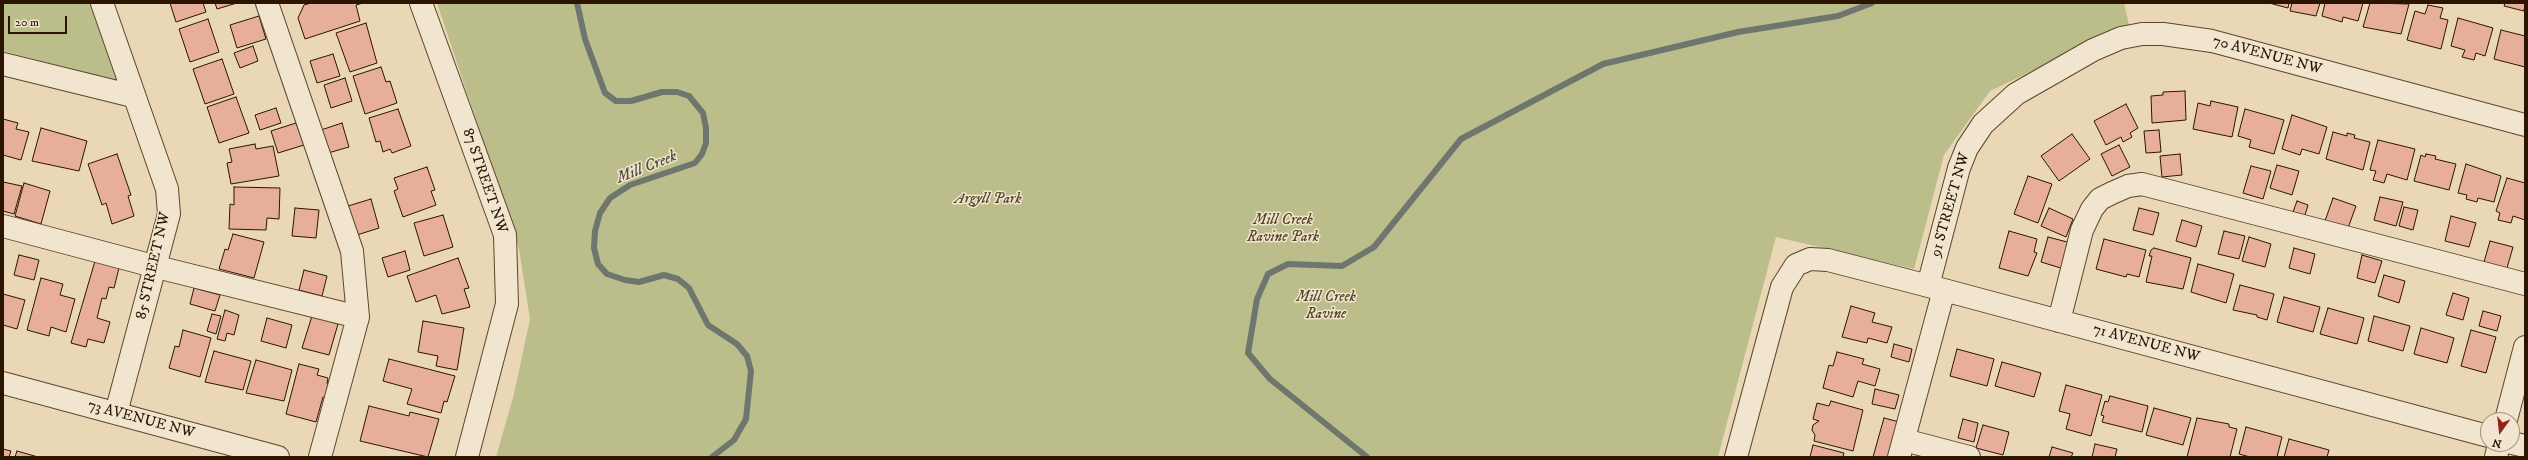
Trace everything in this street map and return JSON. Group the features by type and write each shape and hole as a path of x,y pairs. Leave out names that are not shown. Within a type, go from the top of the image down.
{"street":[{"name":"85 STREET NW","path":"102,3 168,196 169,214 157,267 116,413"},
{"path":"267,3 352,251 358,317 320,457"},
{"name":"87 STREET NW","path":"420,3 505,235 507,304 467,457"},
{"name":"70 AVENUE NW","path":"2016,94 2110,42 2142,34 2179,35 2212,41 2525,125"},
{"path":"3,64 133,96"},
{"name":"91 STREET NW","path":"1902,448 1936,288 1956,180 1967,148 1983,124 2016,94"},
{"path":"2059,321 2082,230 2092,208 2100,200 2112,193 2128,186 2142,184 2525,284"},
{"path":"3,226 157,267 358,317"},
{"name":"71 AVENUE NW","path":"1736,457 1782,287 1790,271 1802,261 1824,259 2480,434"},
{"path":"2508,412 2525,347"},
{"name":"73 AVENUE NW","path":"3,383 278,457"},
{"path":"1902,448 1969,457"}],"green space":[{"path":"3,3 96,3 120,73 116,80 3,51"},
{"name":"Mill Creek Ravine Park","path":"437,3 2124,3 2129,25 1990,91 1944,155 1914,269 1776,237 1718,457 496,457 514,394 530,319 519,249"}],"building":[{"path":"170,3 203,3 206,12 176,22"},
{"path":"215,3 237,3 217,9"},
{"path":"311,3 363,3 356,5 360,21 305,39 298,18 304,5"},
{"path":"2269,3 2289,3 2288,8"},
{"path":"2292,3 2320,3 2316,16 2290,11"},
{"path":"2325,3 2363,3 2358,21 2343,17 2342,22 2322,16"},
{"path":"2370,3 2409,4 2401,34 2363,27"},
{"path":"2505,3 2525,3 2524,11 2504,6"},
{"path":"2428,5 2443,8 2440,18 2448,20 2441,49 2407,40 2415,11 2425,14"},
{"path":"259,16 266,39 237,48 230,25"},
{"path":"2458,18 2493,28 2485,56 2476,53 2474,60 2462,57 2465,50 2451,46"},
{"path":"208,19 219,52 190,62 179,29"},
{"path":"366,23 377,63 350,72 336,33"},
{"path":"2501,30 2525,36 2525,67 2494,59"},
{"path":"253,46 258,61 240,68 234,53"},
{"path":"333,54 340,76 317,83 310,61"},
{"path":"222,59 234,94 205,104 193,69"},
{"path":"381,67 386,82 390,81 397,103 365,114 353,76"},
{"path":"345,78 352,101 331,108 324,85"},
{"path":"2185,91 2186,120 2152,123 2151,96 2163,95 2163,92"},
{"path":"236,97 249,133 219,143 207,107"},
{"path":"2211,101 2238,107 2232,137 2193,129 2198,103 2210,106"},
{"path":"2126,104 2138,128 2130,133 2132,137 2123,142 2121,137 2106,145 2094,121"},
{"path":"276,108 281,123 260,130 255,115"},
{"path":"398,109 411,146 392,153 390,149 383,152 380,141 376,142 369,118"},
{"path":"2245,109 2284,120 2274,154 2249,147 2251,140 2238,136"},
{"path":"2292,115 2327,127 2319,154 2302,149 2300,155 2282,149"},
{"path":"3,119 18,123 16,129 29,132 21,160 3,155"},
{"path":"296,123 304,145 278,153 271,131"},
{"path":"342,123 349,147 328,153 321,130"},
{"path":"41,128 87,141 79,171 32,161"},
{"path":"2159,130 2161,152 2146,153 2144,131"},
{"path":"2333,132 2347,136 2347,133 2355,135 2354,138 2370,142 2363,170 2326,159"},
{"path":"2072,134 2090,159 2059,181 2041,156"},
{"path":"2378,140 2415,149 2407,180 2387,174 2384,183 2373,180 2376,171 2370,170"},
{"path":"255,144 256,149 273,146 279,176 231,184 227,163 232,162 229,149"},
{"path":"2119,145 2130,167 2112,176 2101,154"},
{"path":"117,154 131,195 128,196 134,216 112,224 106,203 102,205 88,164"},
{"path":"2180,154 2182,175 2162,177 2160,156"},
{"path":"2426,154 2436,156 2435,159 2456,164 2449,190 2414,181 2421,155 2425,157"},
{"path":"2466,164 2501,176 2494,202 2478,198 2477,202 2466,199 2467,195 2458,193"},
{"path":"2277,165 2299,171 2292,195 2270,188"},
{"path":"2251,166 2271,171 2263,199 2243,193"},
{"path":"427,167 435,190 431,191 436,205 403,217 394,191 398,189 394,178"},
{"path":"2028,176 2052,184 2038,223 2014,214"},
{"path":"2507,178 2525,183 2525,220 2513,216 2511,223 2498,220 2500,213 2496,211"},
{"path":"3,182 22,186 14,214 3,211"},
{"path":"24,183 50,191 41,224 15,216"},
{"path":"234,187 280,188 279,219 267,218 266,230 229,229 230,204 234,205"},
{"path":"2380,197 2403,202 2396,226 2374,220"},
{"path":"2333,198 2356,206 2348,228 2325,221"},
{"path":"371,199 379,228 357,235 348,206"},
{"path":"2297,201 2308,205 2305,215 2293,212"},
{"path":"2404,207 2418,210 2413,230 2399,226"},
{"path":"295,208 319,210 316,238 292,236"},
{"path":"2049,208 2073,219 2066,237 2041,226"},
{"path":"2139,208 2159,213 2153,235 2133,230"},
{"path":"443,215 453,247 424,256 414,223"},
{"path":"2451,216 2476,223 2469,247 2445,241"},
{"path":"2182,220 2202,226 2196,247 2176,241"},
{"path":"2009,231 2037,239 2034,252 2037,253 2028,276 1999,268"},
{"path":"2224,231 2245,236 2239,259 2218,254"},
{"path":"233,234 264,242 254,278 219,269 225,249 228,250"},
{"path":"2048,237 2071,243 2064,269 2041,262"},
{"path":"2249,237 2271,244 2265,267 2242,261"},
{"path":"2104,239 2146,250 2139,277 2127,274 2126,277 2096,269"},
{"path":"2490,241 2513,247 2507,268 2484,262"},
{"path":"2154,248 2191,258 2183,289 2146,282 2152,256 2149,256 2151,250"},
{"path":"2294,248 2315,254 2310,274 2289,268"},
{"path":"405,251 410,270 388,277 382,258"},
{"path":"19,255 39,260 34,280 14,275"},
{"path":"2362,255 2382,261 2375,283 2357,278"},
{"path":"458,258 469,288 464,289 470,307 442,314 436,295 416,302 407,276"},
{"path":"95,261 119,268 114,288 109,287 106,299 102,298 97,318 110,322 104,343 88,339 86,347 71,343"},
{"path":"2198,264 2234,274 2226,303 2191,292"},
{"path":"304,270 327,276 322,296 299,290"},
{"path":"2384,275 2405,281 2399,303 2378,296"},
{"path":"41,278 63,284 60,295 75,299 66,332 51,327 49,336 27,330"},
{"path":"2240,285 2274,294 2267,320 2257,317 2257,315 2233,310"},
{"path":"194,288 220,295 215,311 190,304"},
{"path":"2453,293 2469,298 2463,320 2446,315"},
{"path":"3,294 25,300 17,329 3,325"},
{"path":"2284,297 2320,307 2313,332 2277,322"},
{"path":"1851,306 1875,313 1872,322 1892,327 1887,343 1868,338 1867,343 1842,337"},
{"path":"2328,308 2364,318 2357,344 2320,334"},
{"path":"225,310 239,315 234,335 227,333 225,341 217,339"},
{"path":"2483,311 2501,316 2497,331 2479,326"},
{"path":"212,314 221,316 216,334 207,331"},
{"path":"312,316 338,324 329,355 302,348"},
{"path":"2374,316 2410,326 2403,351 2368,341"},
{"path":"267,318 292,325 286,348 261,341"},
{"path":"423,321 464,328 457,370 436,366 438,356 418,352"},
{"path":"2421,328 2454,338 2447,363 2414,354"},
{"path":"183,330 211,338 200,377 169,368 175,346 179,347"},
{"path":"2471,330 2496,337 2486,373 2461,366"},
{"path":"1894,344 1912,349 1909,362 1891,357"},
{"path":"1957,349 1994,359 1987,386 1950,376"},
{"path":"214,351 251,361 243,390 205,382"},
{"path":"1837,352 1864,359 1862,364 1880,369 1875,386 1858,381 1853,397 1823,388 1829,365 1833,366"},
{"path":"389,359 455,376 447,402 444,401 441,413 407,404 412,389 383,381"},
{"path":"256,360 292,370 284,401 246,393"},
{"path":"2002,362 2041,373 2034,397 1995,386"},
{"path":"299,364 319,369 317,375 328,378 327,384 334,386 331,399 323,397 316,422 286,414"},
{"path":"2066,385 2102,395 2091,436 2066,429 2070,414 2059,411"},
{"path":"1875,389 1899,395 1895,409 1872,404"},
{"path":"2110,396 2148,406 2142,432 2102,422 2104,416 2101,415 2105,401 2108,402"},
{"path":"1831,401 1863,410 1853,451 1814,441 1815,435 1812,430 1813,425 1819,421 1813,419 1817,403 1829,406"},
{"path":"369,406 409,416 410,412 439,419 428,457 360,441"},
{"path":"2154,408 2191,418 2183,445 2146,435"},
{"path":"1884,418 1907,424 1898,457 1873,457"},
{"path":"2197,418 2229,424 2229,427 2237,429 2230,457 2187,457"},
{"path":"1963,419 1978,423 1974,442 1958,438"},
{"path":"1983,425 2009,432 2003,455 1976,448"},
{"path":"2246,427 2282,437 2277,457 2250,457 2239,454"},
{"path":"2289,439 2329,450 2327,457 2284,457"},
{"path":"2095,444 2117,449 2115,457 2092,457"},
{"path":"1813,445 1844,453 1843,457 1810,457"},
{"path":"2052,447 2073,453 2071,457 2049,457"},
{"path":"3,449 11,451 9,457 3,457"},
{"path":"17,451 38,457 15,457"}],"waterway":[{"name":"Mill Creek","path":"577,3 585,39 605,93 616,101 631,101 662,92 677,92 689,96 703,113 706,128 706,143 702,154 695,163 630,185 610,198 600,213 595,231 594,248 598,264 607,274 625,280 639,282 664,275 678,279 689,288 708,325 737,344 747,356 751,371 746,419 734,440 712,457"},
{"path":"1367,457 1270,379 1248,353 1257,299 1268,274 1288,264 1342,266 1374,247 1461,139 1603,64 1738,32 1838,16 1872,3"}],"park label":[{"name":"Argyll Park","path":"988,200"},
{"name":"Mill Creek Ravine","path":"1326,306"}]}
